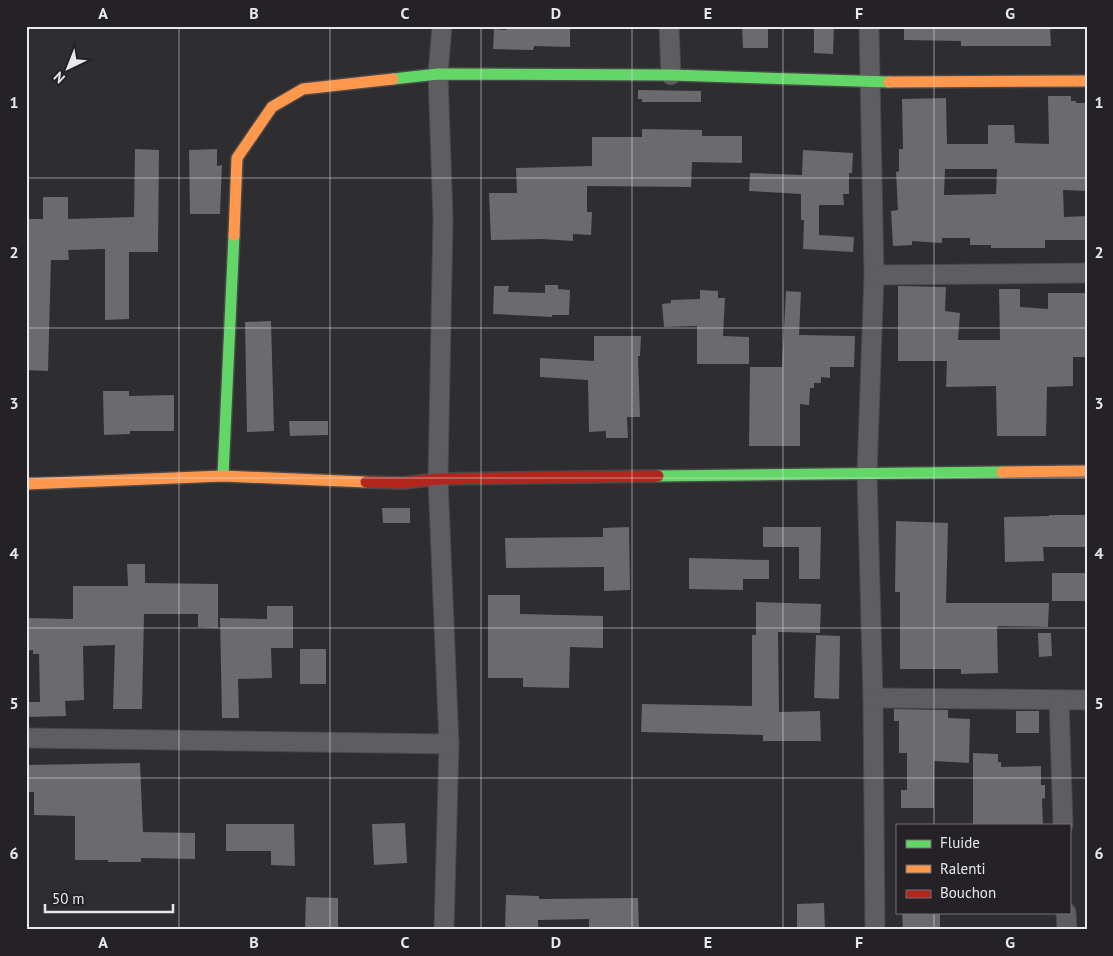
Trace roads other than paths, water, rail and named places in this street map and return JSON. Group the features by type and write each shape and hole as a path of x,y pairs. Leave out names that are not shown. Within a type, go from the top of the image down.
{"street":[{"path":"442,26 438,74 444,219 438,479 449,744 444,930"},
{"path":"669,26 671,75"},
{"path":"869,26 874,275 867,474 873,698 875,930"},
{"path":"223,476 237,158 272,106 303,89 438,74 671,75 870,82 1087,81"},
{"path":"874,275 1087,273"},
{"path":"26,484 223,476 403,483 438,479 1087,471"},
{"path":"873,698 1087,700"},
{"path":"1059,700 1063,824"},
{"path":"26,738 449,744"},
{"path":"1066,914 1066,930"}]}
